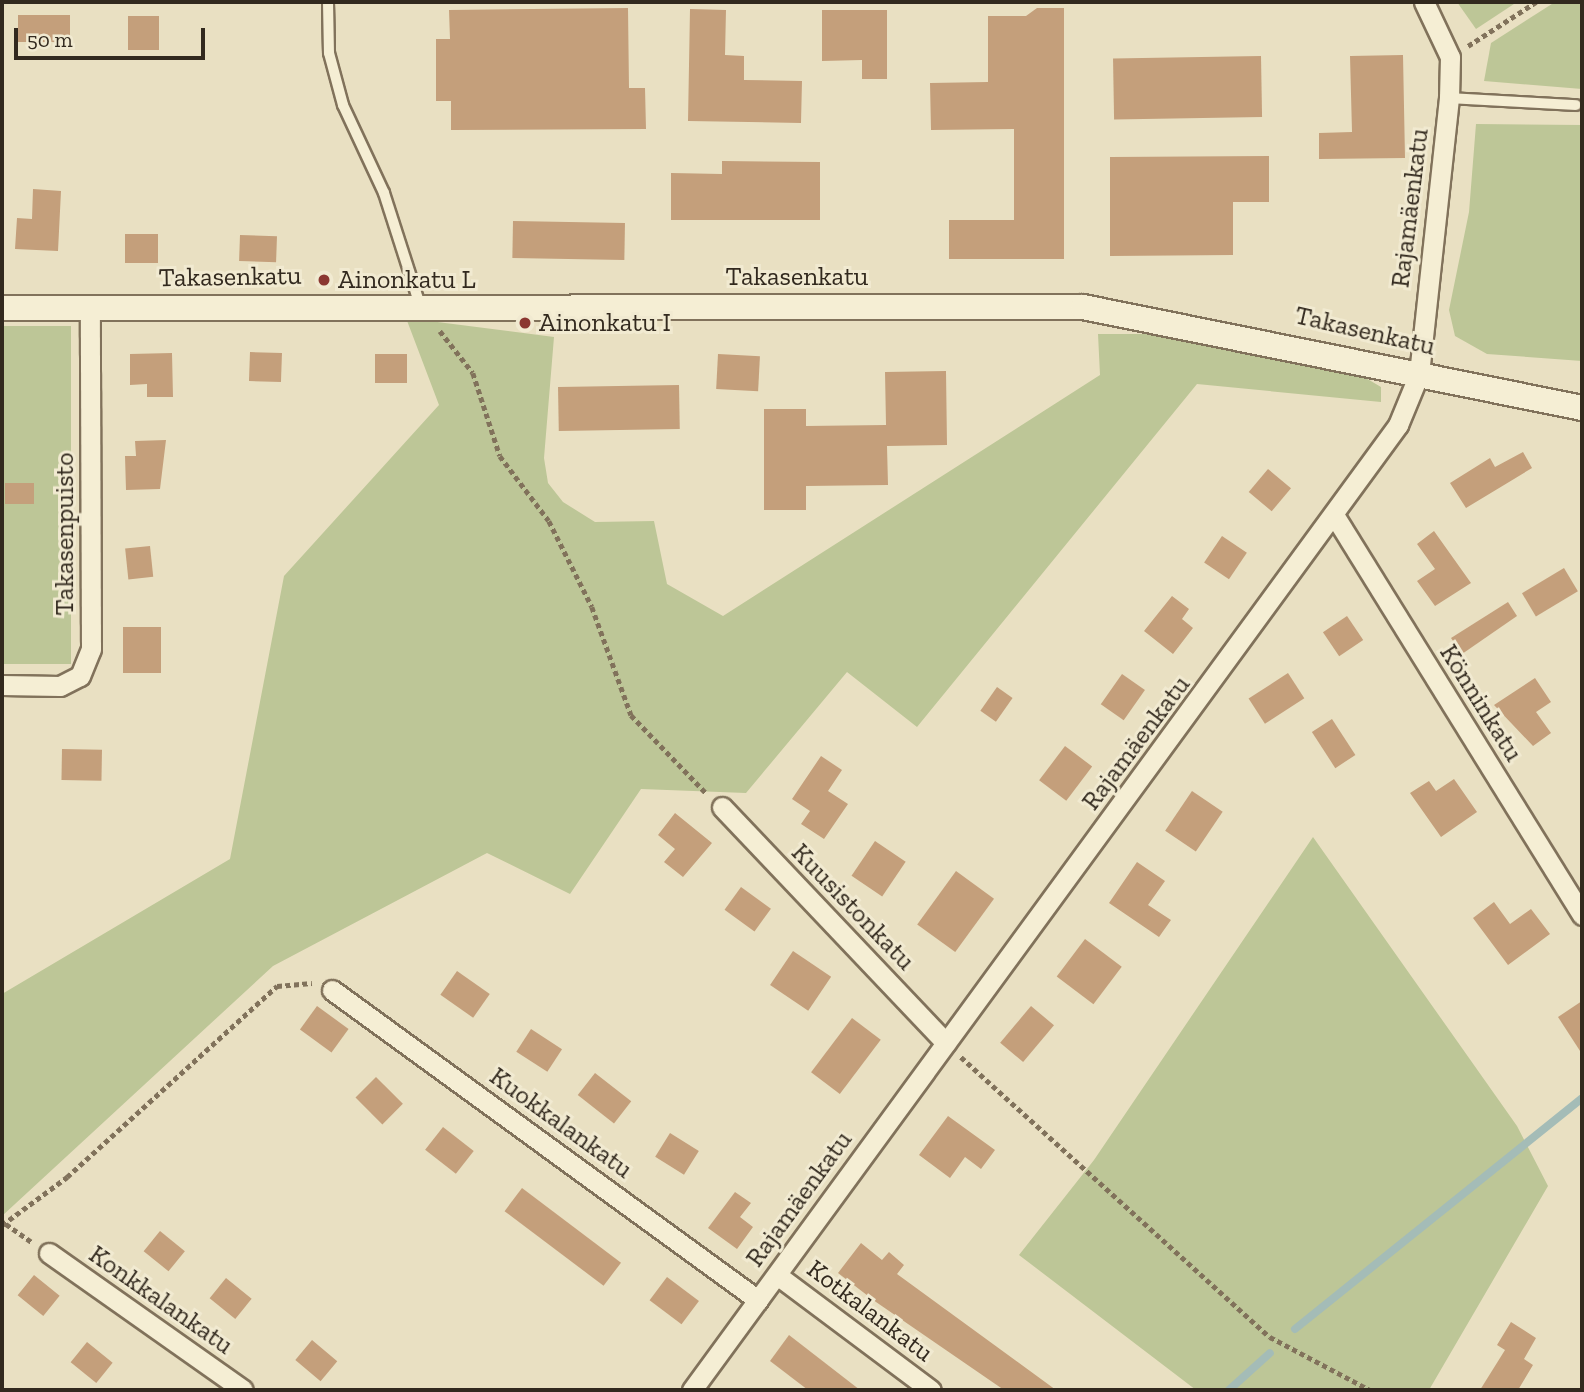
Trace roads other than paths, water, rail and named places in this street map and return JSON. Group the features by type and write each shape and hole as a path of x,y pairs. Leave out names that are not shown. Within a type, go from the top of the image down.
{"street":[{"name":"Rajamäenkatu","path":"692,1390 1336,518 1398,425 1419,374 1449,97 1450,57 1424,2"},
{"name":"Takasenkatu","path":"2,308 420,305 1083,307 1582,408"},
{"name":"Takasenpuisto","path":"2,685 60,686 80,676 91,649 90,309"},
{"name":"Könninkatu","path":"1336,518 1582,915"},
{"name":"Kuusistonkatu","path":"722,807 946,1043"},
{"name":"Kuokkalankatu","path":"332,989 758,1300"},
{"name":"Konkkalankatu","path":"49,1253 243,1390"},
{"name":"Kotkalankatu","path":"777,1275 931,1390"}],"lane":[{"path":"328,2 329,54 343,105 384,193 420,305"},
{"path":"1449,97 1576,105"}],"waterway":[{"path":"1295,1329 1582,1098"},
{"path":"1229,1390 1270,1353"}],"place":[{"name":"Ainonkatu L","path":"324,280"},
{"name":"Ainonkatu I","path":"525,323"}]}
